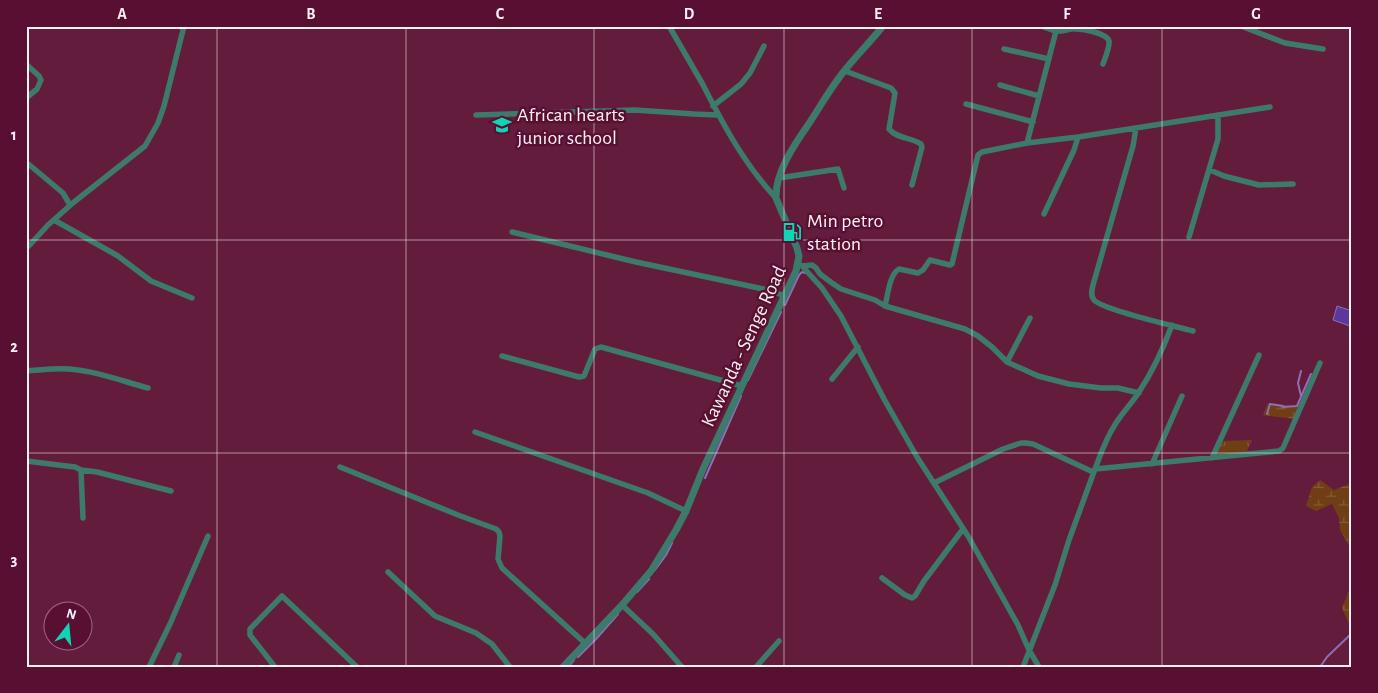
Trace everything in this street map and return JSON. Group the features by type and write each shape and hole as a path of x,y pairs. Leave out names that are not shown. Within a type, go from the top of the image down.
{"street":[{"path":"26,249 70,205 146,146 158,123 164,106 184,26"},
{"path":"669,26 738,150 759,180 776,198"},
{"path":"776,198 779,178 791,152 845,71 883,26"},
{"path":"1041,26 1056,31 1065,31 1074,27 1106,37 1109,40 1103,64"},
{"path":"1241,26 1285,43 1323,49"},
{"path":"1027,143 1056,31"},
{"path":"713,106 741,84 750,73 764,46"},
{"path":"1004,49 1048,59"},
{"path":"26,64 41,80 37,89 26,98"},
{"path":"845,71 891,88 895,93 889,129 896,135 917,141 922,147 912,185"},
{"path":"1000,85 1039,96"},
{"path":"966,104 1032,122"},
{"path":"885,306 895,271 899,269 918,273 924,270 930,260 952,264 978,155 982,152 1027,143 1078,137 1270,107"},
{"path":"476,115 635,110 718,115"},
{"path":"1188,237 1218,139 1218,114"},
{"path":"1136,128 1093,285 1093,299 1098,303 1117,310 1193,331"},
{"path":"1044,214 1074,150 1078,137"},
{"path":"26,162 63,193 70,205"},
{"path":"779,178 838,169 844,188"},
{"path":"1210,170 1224,176 1259,185 1292,184"},
{"name":"Kawanda - Senge Road","path":"563,667 652,571 686,510 703,469 800,265 797,248 776,198"},
{"path":"54,220 118,256 151,281 192,298"},
{"path":"512,232 636,262 768,290 785,296"},
{"path":"800,265 812,265 820,274 841,289 875,300 885,306 965,329 978,336 1007,362 1038,376 1069,384 1118,388 1138,392"},
{"path":"800,265 822,288 841,316 901,428 1018,625 1039,667"},
{"path":"1007,362 1030,318"},
{"path":"1023,667 1055,585 1069,540 1107,438 1159,357 1172,326"},
{"path":"502,356 579,378 587,372 595,349 601,347 742,386"},
{"path":"832,379 858,347"},
{"path":"1212,458 1259,355"},
{"path":"934,484 1002,449 1026,443 1033,444 1094,471 1279,451 1283,448 1320,362"},
{"path":"26,371 78,370 148,388"},
{"path":"1152,464 1182,396"},
{"path":"475,432 648,494 686,510"},
{"path":"26,461 97,472 171,491"},
{"path":"340,467 451,513 496,529 500,536 498,559 502,568 586,644"},
{"path":"81,470 83,518"},
{"path":"882,578 912,598 962,529"},
{"path":"149,667 208,536"},
{"path":"388,572 435,616 476,633 492,644 510,667"},
{"path":"275,667 250,635 250,630 282,596 357,667"},
{"path":"622,605 682,667"},
{"path":"756,667 779,641"},
{"path":"174,667 180,655"}],"green space":[{"path":"1268,403 1299,407 1294,419 1263,415"},
{"path":"1252,440 1246,453 1215,456 1223,441"},
{"path":"1320,480 1334,490 1352,483 1351,549 1340,530 1339,518 1332,504 1316,511 1306,506 1312,487"},
{"path":"1352,583 1352,626 1349,624 1342,608"}],"shaded area":[{"path":"1337,306 1352,311 1350,326 1333,320"}],"waterway":[{"path":"785,305 799,275 802,272 805,273"},
{"path":"748,380 781,312"},
{"path":"1301,371 1298,383 1301,396"},
{"path":"1267,414 1270,404 1283,407 1297,406 1311,374"},
{"path":"705,478 741,396"},
{"path":"655,570 672,543"},
{"path":"637,592 649,579"},
{"path":"596,639 618,614"},
{"path":"1320,667 1327,657 1352,633"},
{"path":"578,657 595,640"},
{"path":"568,667 574,660"}],"place":[{"name":"African hearts junior school","path":"502,125"},
{"name":"Min petro station","path":"792,232"}]}
